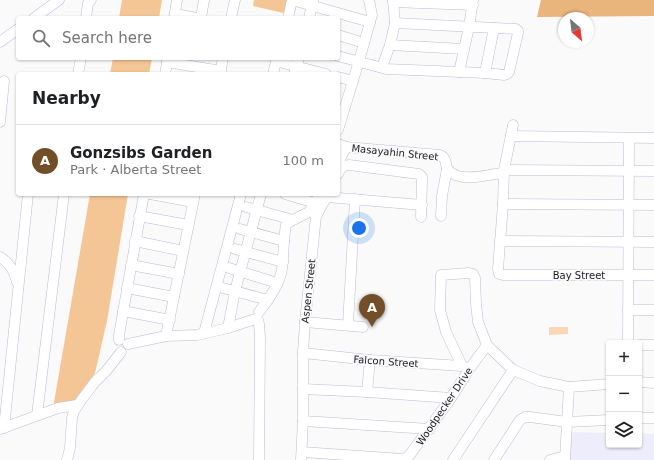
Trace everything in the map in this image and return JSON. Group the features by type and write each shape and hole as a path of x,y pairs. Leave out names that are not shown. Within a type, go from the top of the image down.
{"street":[{"path":"37,16 59,0"},
{"path":"86,16 88,3 91,0"},
{"path":"175,16 177,0"},
{"path":"201,16 204,0"},
{"path":"232,16 235,0"},
{"path":"340,116 342,100 353,81 372,15 368,0"},
{"path":"289,16 296,1 313,3 370,22"},
{"path":"382,67 390,45 395,23 393,1 473,2 459,72"},
{"path":"310,16 313,3"},
{"path":"340,56 386,69 504,75 509,72 518,32 516,30 395,23"},
{"path":"485,73 494,28"},
{"path":"0,42 16,31"},
{"path":"340,36 364,43"},
{"path":"390,45 464,50"},
{"path":"78,72 81,60"},
{"path":"165,72 167,60 217,72"},
{"path":"221,72 223,60"},
{"path":"274,72 280,60 318,72"},
{"path":"340,78 353,81"},
{"path":"0,122 4,81"},
{"path":"513,125 504,172 500,241 654,242"},
{"path":"511,136 654,138"},
{"path":"628,340 629,138"},
{"name":"Masayahin Street","path":"342,146 440,154 444,158 447,170 457,176 467,177 478,177 504,172 654,171"},
{"path":"340,171 345,165 349,164 419,174 422,177 421,217"},
{"path":"441,216 442,196 447,170"},
{"path":"28,196 2,428 58,408 77,405"},
{"path":"37,415 64,196"},
{"path":"124,342 119,335 144,196"},
{"path":"166,336 194,198 172,196"},
{"path":"204,333 240,196"},
{"path":"228,328 235,291 260,196"},
{"path":"310,196 422,205"},
{"path":"259,312 268,300 280,276 283,262 286,226 293,220 309,212 323,197"},
{"name":"Aspen Street","path":"302,456 304,421 303,354 305,322 316,216 323,197"},
{"path":"348,325 355,199"},
{"path":"503,204 654,205"},
{"path":"246,207 293,220"},
{"path":"140,216 188,225"},
{"path":"240,229 284,240"},
{"path":"135,241 183,251"},
{"name":"Bay Street","path":"500,241 499,274 654,276"},
{"path":"235,249 283,262"},
{"path":"0,257 11,265 15,272 18,285"},
{"path":"131,265 179,274"},
{"path":"229,268 277,284"},
{"path":"466,367 446,332 440,310 441,275 473,274 475,278 478,322 487,345 513,370 540,381 569,386 606,384"},
{"path":"127,288 174,297"},
{"path":"223,288 268,300"},
{"path":"628,310 654,310"},
{"path":"123,311 170,320"},
{"path":"67,460 70,448 72,418 74,411 77,405 121,352 116,346 124,342 166,336 190,336 228,328 254,319 258,320 259,324 260,346 258,460"},
{"path":"305,322 363,327"},
{"name":"Woodpecker Drive","path":"302,456 403,459 409,456 451,398 466,367 487,345"},
{"path":"642,345 654,345"},
{"name":"Falcon Street","path":"303,354 466,367"},
{"path":"366,392 370,360"},
{"path":"453,460 513,370"},
{"path":"642,382 654,383"},
{"path":"550,460 565,458 569,386"},
{"path":"303,389 451,398"},
{"path":"494,460 520,420 525,417 567,422 606,420"},
{"path":"642,418 654,418"},
{"path":"304,421 430,429"}],"shaded area":[{"path":"122,0 162,0 159,16 119,16"},
{"path":"254,0 297,0 292,15 253,6"},
{"path":"541,0 654,0 654,16 594,17 594,12 558,12 558,17 537,17"},
{"path":"113,60 152,60 149,72 110,72"},
{"path":"90,196 128,196 107,321 95,373 74,401 53,408"},
{"path":"549,327 568,327 568,334 549,335"},
{"path":"572,432 606,433 606,448 642,448 642,433 654,434 654,460 570,460"}],"place":[{"name":"Gonzsibs Garden","path":"372,327"}]}
